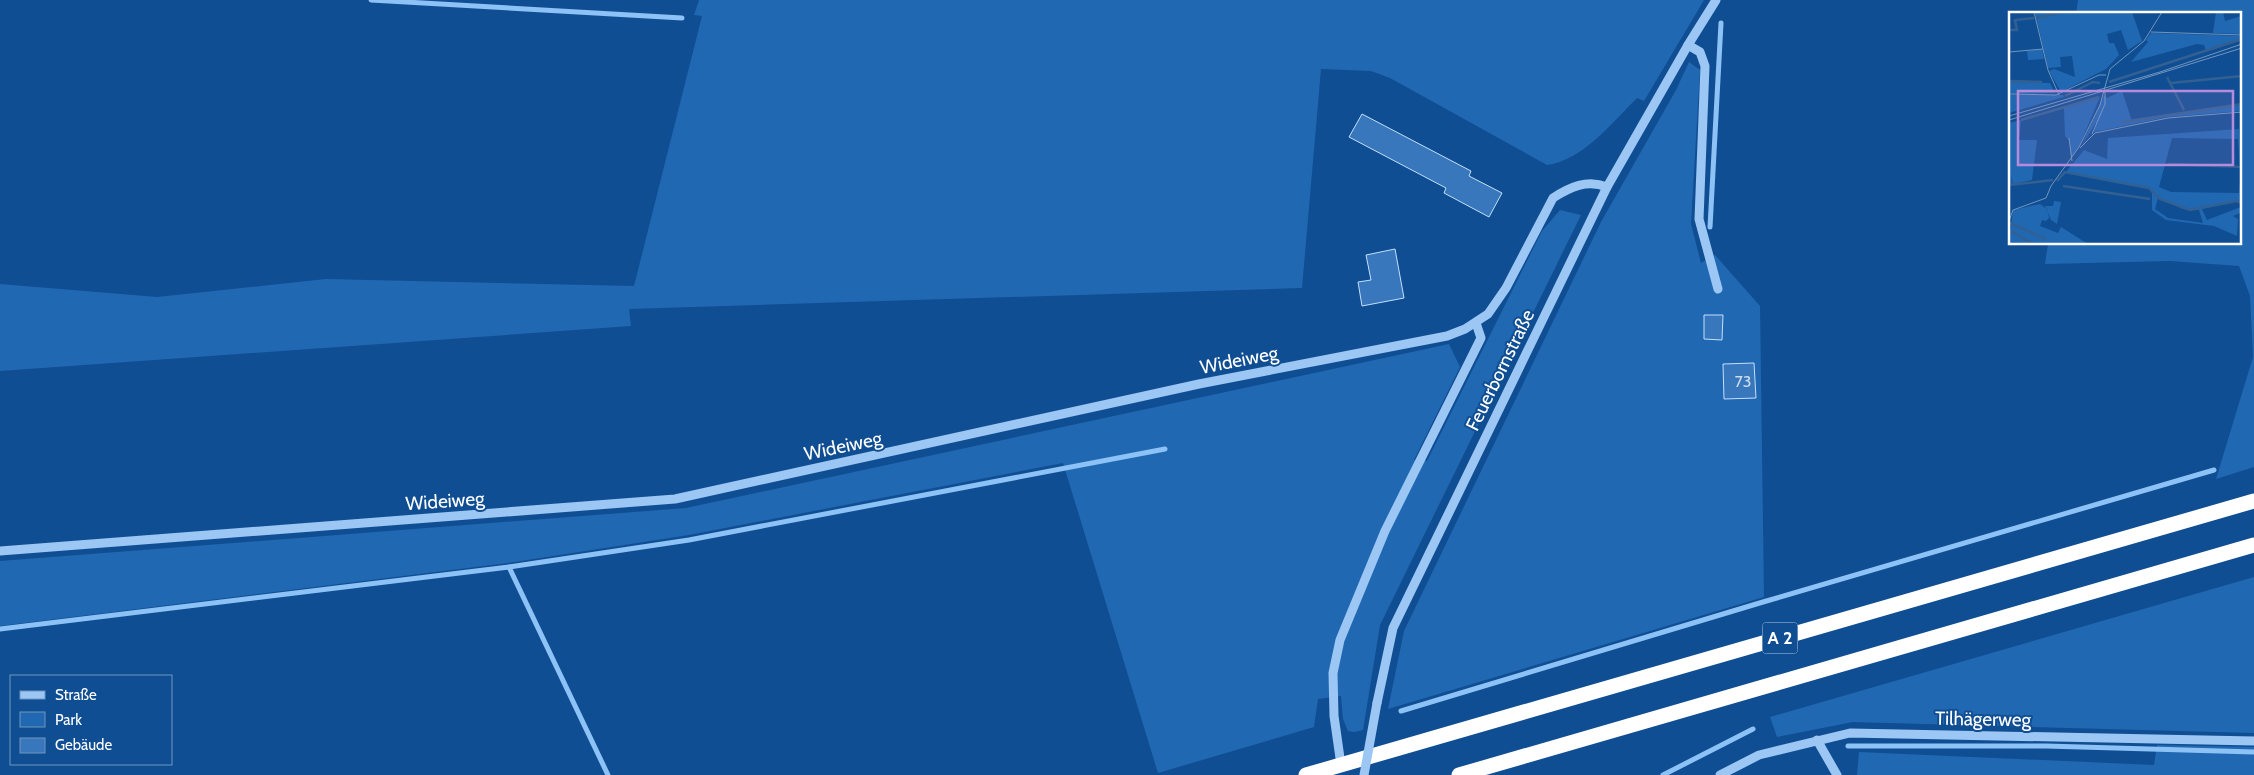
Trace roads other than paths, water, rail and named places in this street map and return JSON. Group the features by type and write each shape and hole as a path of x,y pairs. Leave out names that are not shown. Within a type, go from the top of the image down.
{"highway":[{"name":"A 2","path":"1306,775 2254,501"},
{"name":"A 2","path":"1459,775 2254,545"}],"street":[{"name":"Feuerbornstraße","path":"1364,775 1393,628 1607,187 1688,45 1716,0"},
{"path":"1688,45 1700,52 1705,66 1699,219 1718,289"},
{"name":"Wideiweg","path":"0,551 676,499 1199,384 1447,336 1476,323 1488,314 1506,288 1553,198 1565,190 1586,182 1599,183 1607,187"},
{"path":"1341,765 1334,716 1333,673 1340,640 1385,531 1481,338 1476,323"},
{"name":"Tilhägerweg","path":"1720,775 1759,755 1850,733 2254,741"},
{"path":"1817,740 1837,775"}],"waterway":[{"path":"371,0 682,18"},
{"path":"1710,227 1721,23"},
{"path":"0,629 509,567 689,540 1165,449"},
{"path":"1401,711 1763,602 2214,470"},
{"path":"509,567 608,775"},
{"path":"1663,775 1753,729"},
{"path":"1848,746 2046,746 2254,752"}]}
